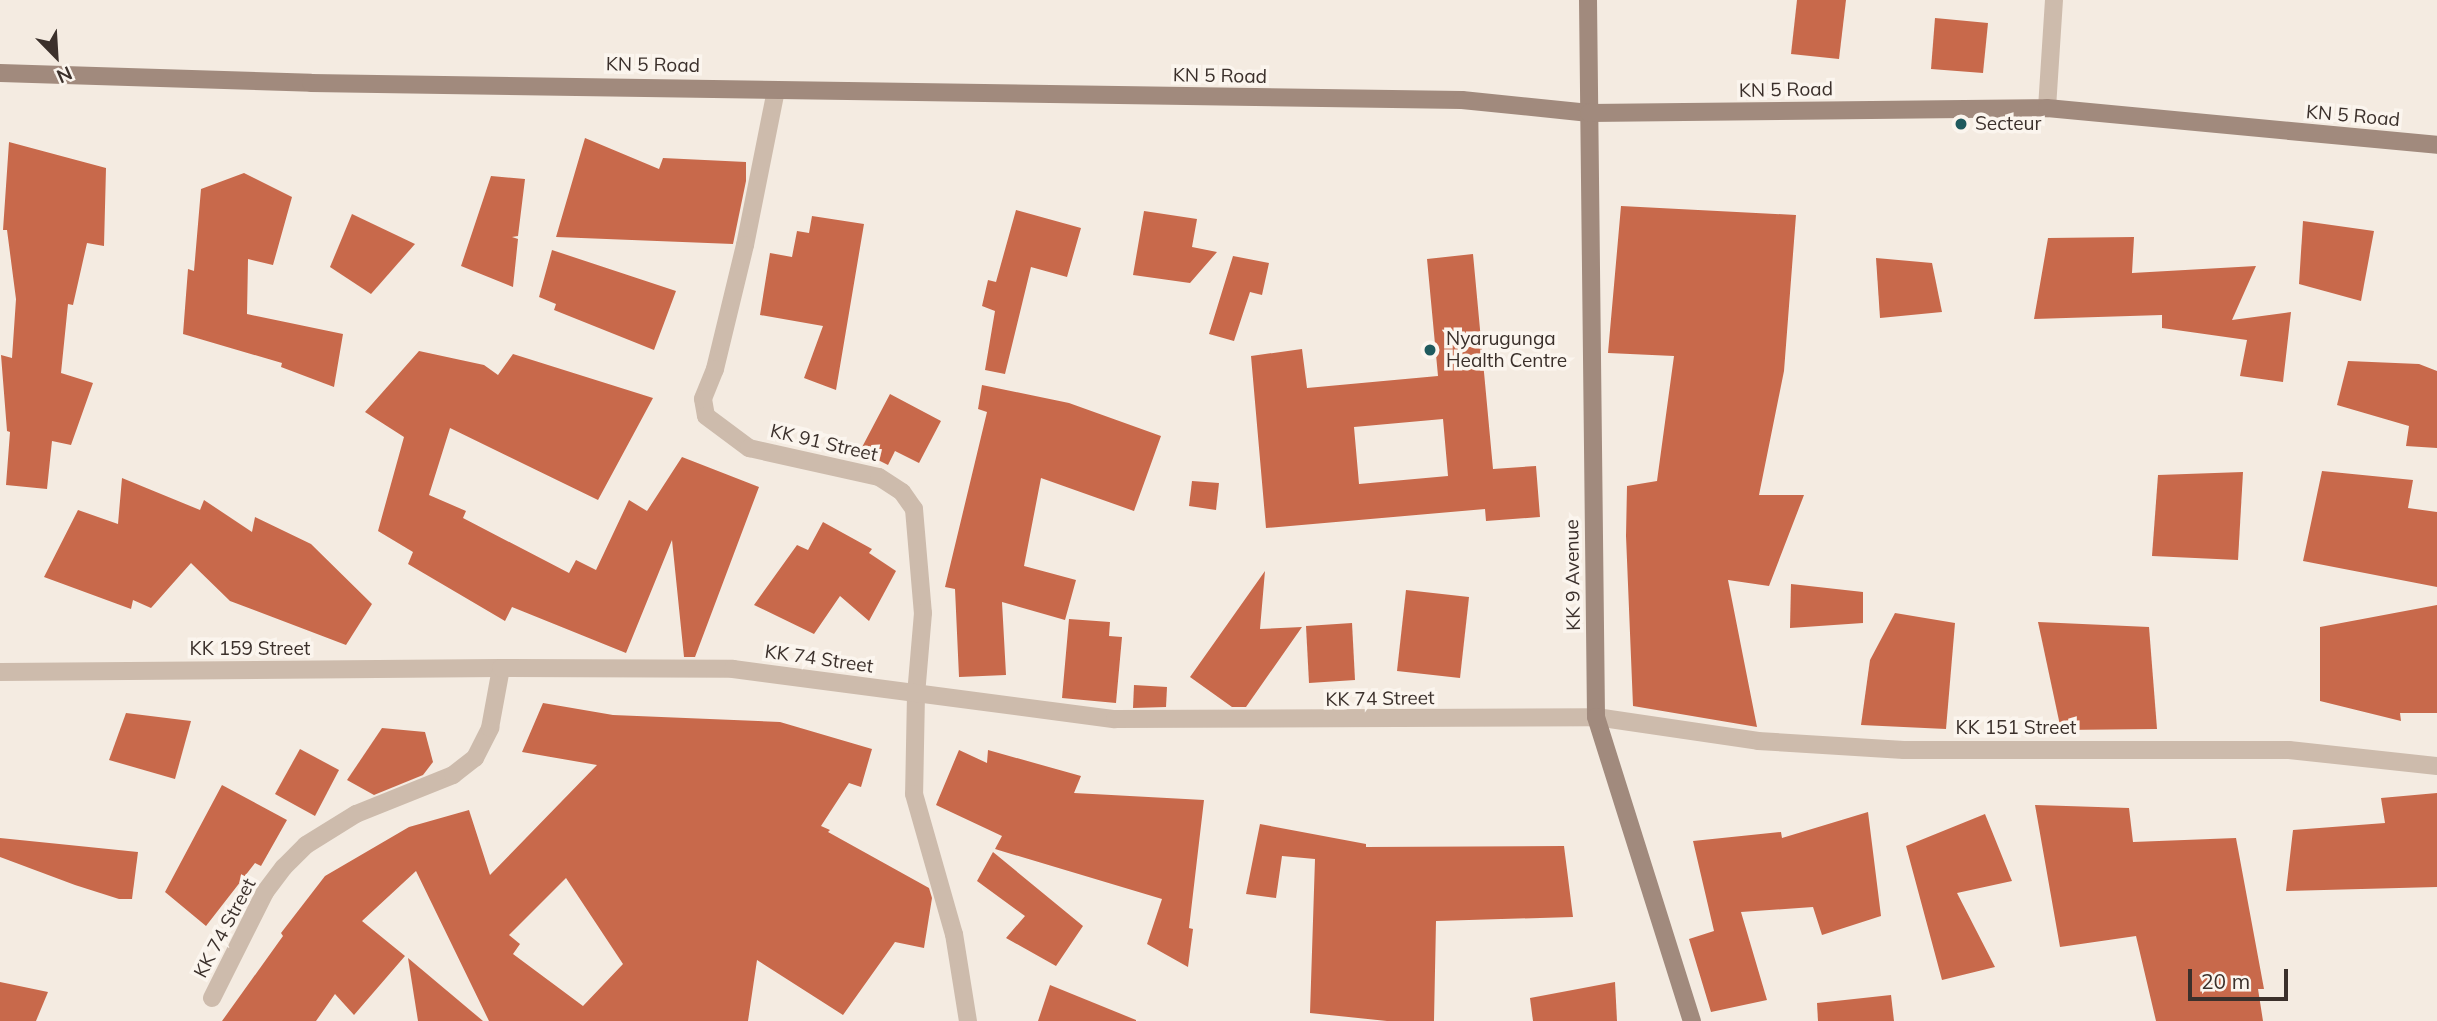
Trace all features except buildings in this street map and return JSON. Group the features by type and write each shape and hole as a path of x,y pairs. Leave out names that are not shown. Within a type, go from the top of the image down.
{"main road":[{"name":"KK 9 Avenue","path":"1588,0 1596,718 1692,1021"},
{"name":"KN 5 Road","path":"0,72 311,83 1462,100 1589,113 2047,108 2437,145"}],"street":[{"path":"2047,108 2054,0"},
{"name":"KK 91 Street","path":"776,90 746,245 715,369 703,399 706,416 749,447 880,477 902,492 914,509 919,540 923,612 916,694 914,794 954,934 968,1021"},
{"name":"KK 74 Street","path":"212,998 265,892 284,867 306,845 356,814 453,775 475,758 490,729 501,668 733,668 1115,719 1596,718"},
{"name":"KK 159 Street","path":"0,672 501,668"},
{"name":"KK 151 Street","path":"1596,718 1758,741 1891,749 2289,750 2437,766"}],"place":[{"name":"Secteur","path":"1961,124"},
{"name":"Nyarugunga Health Centre","path":"1430,350"}]}
